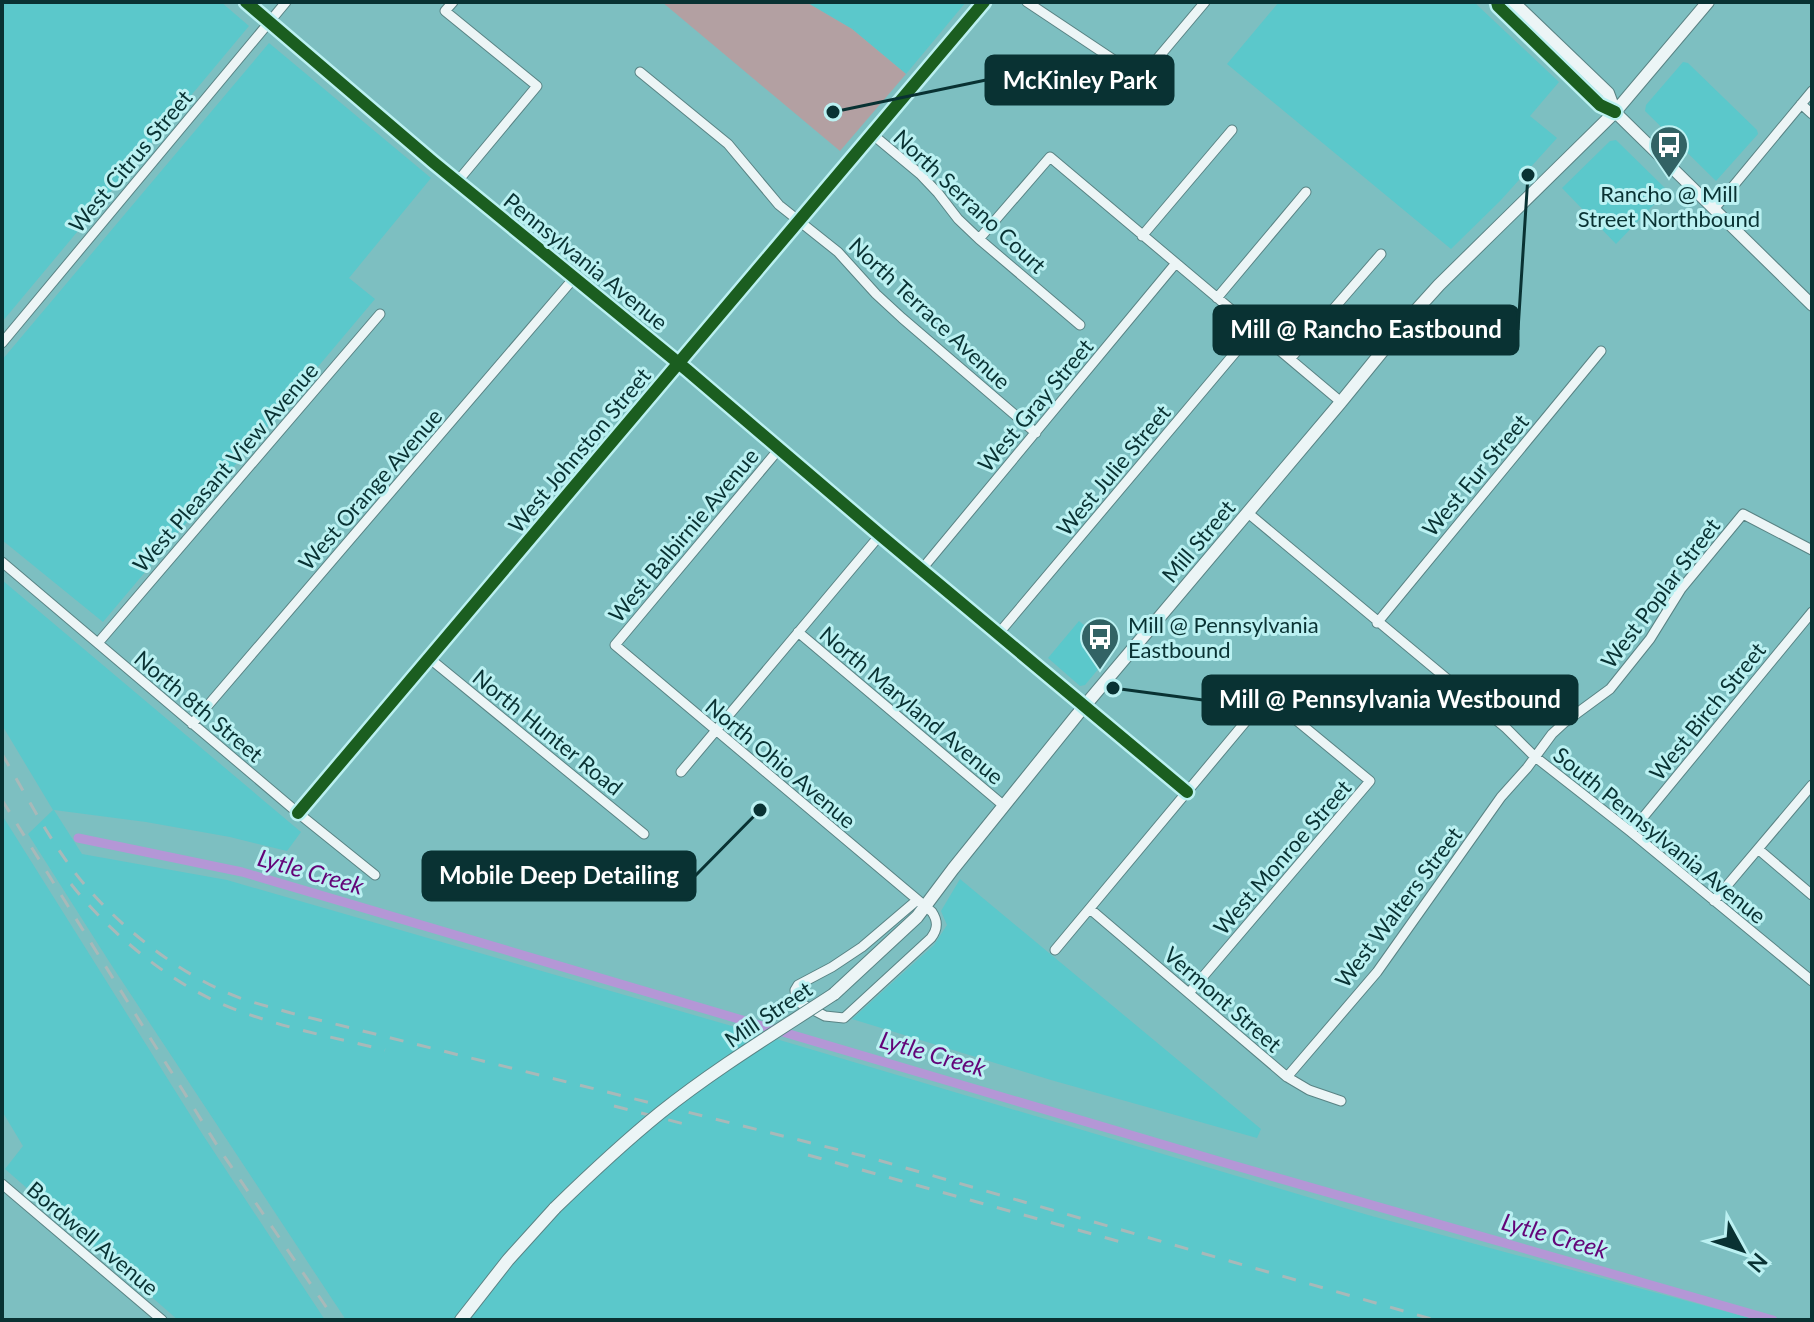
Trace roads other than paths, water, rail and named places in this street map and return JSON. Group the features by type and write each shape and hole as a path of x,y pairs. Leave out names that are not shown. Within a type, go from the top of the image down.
{"main road":[{"path":"1497,2 1600,105 1615,112"},
{"path":"1513,2 1608,93 1615,112"},
{"name":"Mill Street","path":"461,1320 508,1260 595,1169 662,1112 834,994 917,917 920,904 1411,316 1615,112 1708,2"}],"street":[{"name":"Pennsylvania Avenue","path":"246,2 457,182 679,363 1084,707"},
{"name":"West Citrus Street","path":"2,343 286,2"},
{"path":"453,2 445,11 537,86 457,182"},
{"name":"West Johnston Street","path":"298,813 984,2"},
{"path":"1027,2 1141,78 1205,2"},
{"name":"North Terrace Avenue","path":"640,72 728,144 779,205 838,252 902,318 1036,433"},
{"path":"1715,208 1812,91"},
{"path":"1801,104 1812,114"},
{"path":"1615,112 1812,305"},
{"path":"1142,236 1232,130"},
{"name":"North Serrano Court","path":"872,134 920,174 979,239 1080,325"},
{"path":"979,239 1050,157 1341,402"},
{"path":"1217,298 1306,192"},
{"path":"1290,359 1381,254"},
{"name":"West Gray Street","path":"922,569 1176,263"},
{"name":"West Orange Avenue","path":"192,724 574,278"},
{"name":"West Pleasant View Avenue","path":"98,643 380,314"},
{"name":"West Julie Street","path":"999,633 1255,329"},
{"name":"West Fur Street","path":"1377,623 1601,351"},
{"name":"West Balbirnie Avenue","path":"615,645 779,449"},
{"name":"South Pennsylvania Avenue","path":"1248,513 1489,714 1534,756 1812,981"},
{"name":"West Poplar Street","path":"1534,756 1565,722 1610,689 1650,639 1681,589 1743,514 1812,550"},
{"path":"681,772 880,535"},
{"name":"North 8th Street","path":"2,562 375,875"},
{"name":"West Birch Street","path":"1631,832 1812,612"},
{"name":"North Maryland Avenue","path":"798,632 1003,805"},
{"name":"North Ohio Avenue","path":"615,645 920,904"},
{"name":"North Hunter Road","path":"429,658 644,834"},
{"name":"West Monroe Street","path":"1187,792 1267,696 1370,781 1189,993"},
{"path":"1055,950 1187,792 1084,707"},
{"name":"West Walters Street","path":"1287,1077 1377,972 1501,797 1534,756"},
{"path":"1714,901 1812,785"},
{"path":"1758,849 1812,895"},
{"path":"920,904 935,917 935,933 844,1018 825,1016 796,1001 798,985 832,967 920,904"},
{"name":"Vermont Street","path":"1090,909 1287,1077 1309,1090 1341,1101"},
{"name":"Bordwell Avenue","path":"2,1184 162,1320"}],"waterway":[{"name":"Lytle Creek","path":"78,838 242,872 1222,1162 1773,1320"}],"railway":[{"path":"2,754 63,856 103,905 160,954 229,994 291,1013 871,1158 1435,1320"},
{"path":"2,800 220,1150 335,1320"},
{"path":"71,884 101,918 136,950 194,990 255,1016 385,1050"},
{"path":"614,1106 692,1126"},
{"path":"808,1155 1128,1244"}],"place":[{"name":"McKinley Park","path":"833,112"},
{"name":"Mill @ Rancho Eastbound","path":"1528,175"},
{"name":"Rancho @ Mill Street Northbound","path":"1669,179"},
{"name":"Mill @ Pennsylvania Eastbound","path":"1100,671"},
{"name":"Mill @ Pennsylvania Westbound","path":"1113,688"},
{"name":"Mobile Deep Detailing","path":"760,810"}]}
